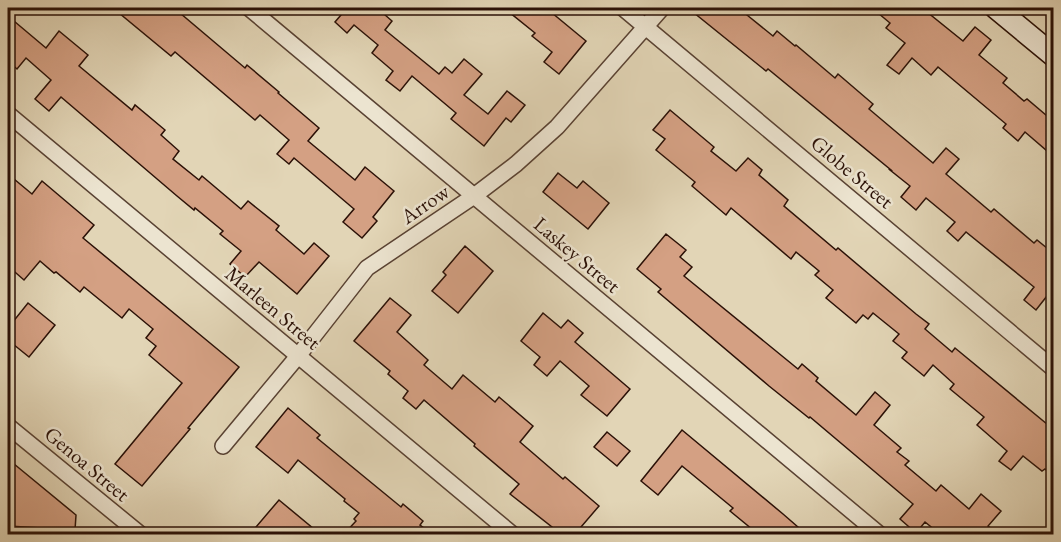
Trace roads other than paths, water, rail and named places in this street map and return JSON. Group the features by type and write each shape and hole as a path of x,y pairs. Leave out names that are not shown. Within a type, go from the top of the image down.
{"street":[{"name":"Laskey Street","path":"249,8 879,534"},
{"name":"Globe Street","path":"623,8 1053,369"},
{"name":"Arrow","path":"223,446 367,268 474,196 516,164 557,128 662,8"},
{"path":"996,8 1053,56"},
{"name":"Marleen Street","path":"8,114 512,534"},
{"name":"Genoa Street","path":"8,426 140,534"}]}
